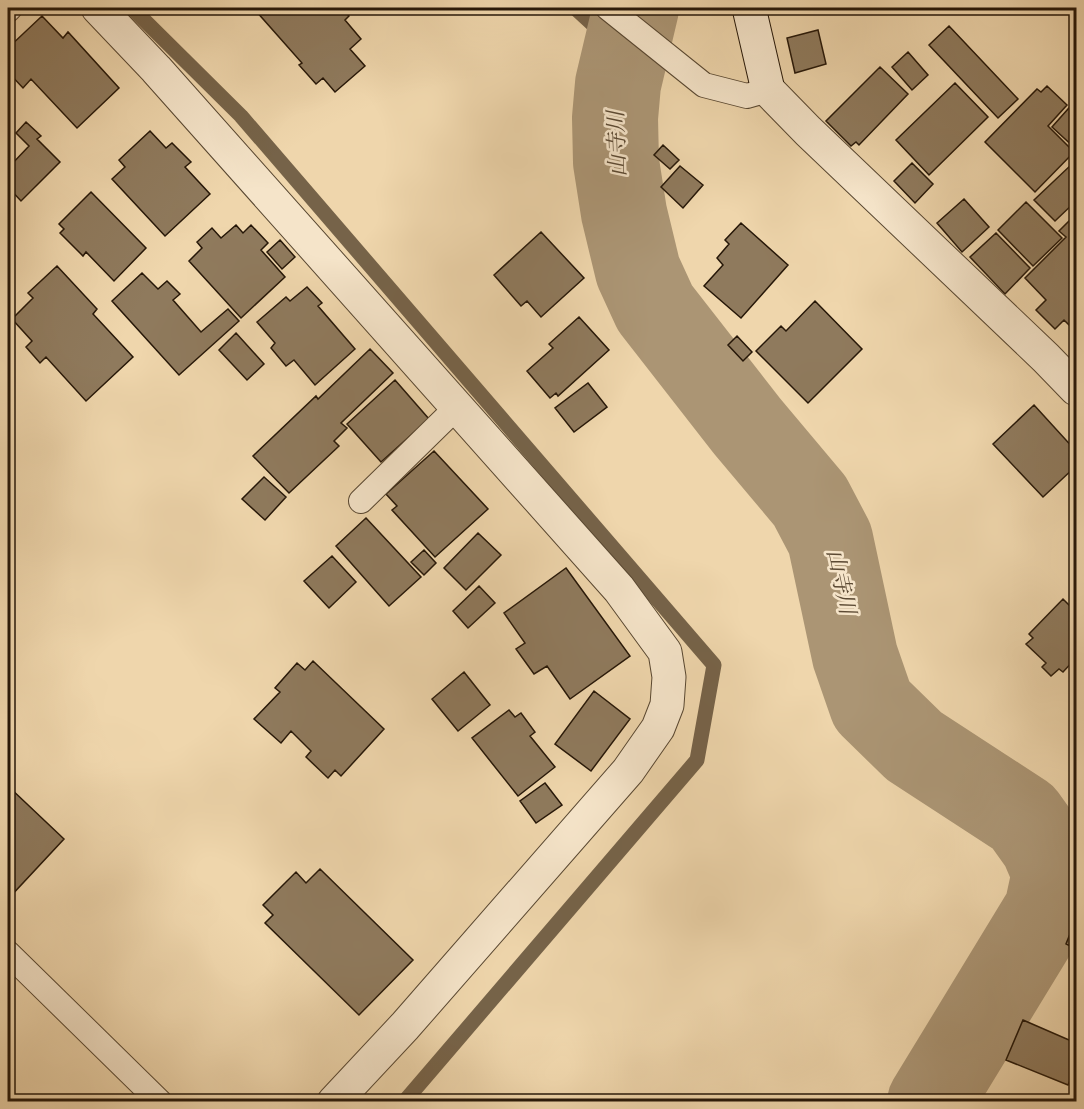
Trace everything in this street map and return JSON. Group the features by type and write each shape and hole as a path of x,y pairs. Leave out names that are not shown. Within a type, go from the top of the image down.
{"street":[{"path":"98,8 156,69 619,589 665,652 669,677 667,705 658,728 628,771 405,1026 334,1101"},
{"path":"749,8 768,90 1077,389"}],"lane":[{"path":"608,8 704,85 747,96 768,90"},
{"path":"361,501 457,407"},
{"path":"8,953 160,1101"}],"building":[{"path":"260,8 342,8 349,16 345,20 361,39 350,49 365,66 335,92 323,78 316,84 299,65 302,63 256,11"},
{"path":"42,16 63,38 68,32 119,88 77,128 31,79 23,88 8,72 8,48"},
{"path":"949,26 1018,99 998,118 929,45"},
{"path":"818,30 826,64 795,73 787,38"},
{"path":"908,52 928,75 912,90 892,67"},
{"path":"880,67 908,94 859,145 856,142 851,146 826,121"},
{"path":"955,83 988,117 929,175 896,140"},
{"path":"1047,86 1067,105 1048,126 1074,152 1035,192 985,142 1037,89 1041,92"},
{"path":"1076,100 1076,149 1052,127"},
{"path":"26,122 41,136 37,139 60,162 21,201 8,187 8,165 9,167 29,146 16,133"},
{"path":"150,131 166,148 172,143 191,162 185,167 210,194 165,236 112,179 125,167 119,160"},
{"path":"663,145 679,160 670,169 654,155"},
{"path":"912,163 933,184 915,203 894,181"},
{"path":"1073,163 1076,167 1076,201 1055,221 1034,200"},
{"path":"680,166 703,185 683,208 661,187"},
{"path":"91,192 146,248 114,281 86,252 83,256 60,233 64,229 59,224"},
{"path":"964,199 989,227 962,252 937,223"},
{"path":"1026,202 1062,238 1033,266 998,230"},
{"path":"1076,214 1076,320 1070,326 1064,320 1055,329 1036,310 1046,300 1025,278 1066,237 1059,231"},
{"path":"741,223 788,265 741,318 704,286 723,265 717,258 729,244 725,240"},
{"path":"236,225 243,233 251,225 268,243 261,250 285,277 241,318 189,261 202,248 197,242 212,228 221,238"},
{"path":"541,232 584,278 541,317 527,301 521,306 494,275"},
{"path":"996,233 1030,268 1005,294 970,257"},
{"path":"280,240 295,257 282,269 267,252"},
{"path":"57,266 97,309 93,314 133,357 86,401 46,357 40,363 26,347 32,341 12,319 33,298 28,293"},
{"path":"142,273 158,289 167,281 180,294 173,300 201,332 228,309 239,321 179,375 112,301"},
{"path":"307,287 322,303 318,306 355,349 315,385 294,360 286,366 271,348 275,343 257,322 286,297 290,301"},
{"path":"815,301 862,349 808,403 756,351 781,326 786,331"},
{"path":"579,317 609,350 558,396 556,393 550,398 527,371 553,348 549,344"},
{"path":"236,333 264,364 247,380 219,350"},
{"path":"737,336 752,352 743,361 728,345"},
{"path":"370,349 393,373 341,423 347,428 334,441 339,446 289,493 253,456 316,396 318,399"},
{"path":"395,380 429,419 381,462 347,424"},
{"path":"588,383 607,407 574,432 555,408"},
{"path":"1034,405 1076,451 1076,466 1043,497 993,444"},
{"path":"434,451 488,509 435,557 392,510 397,506 386,494"},
{"path":"264,477 286,497 265,520 242,499"},
{"path":"366,518 421,577 389,606 336,546"},
{"path":"478,533 501,555 466,590 444,568"},
{"path":"424,550 436,563 424,575 411,562"},
{"path":"332,556 356,582 329,608 304,581"},
{"path":"566,568 630,656 570,699 547,666 534,674 516,649 525,643 504,613"},
{"path":"479,586 495,603 468,628 453,611"},
{"path":"1063,599 1076,612 1076,658 1063,672 1059,669 1051,676 1042,667 1046,663 1026,644 1033,638 1029,634"},
{"path":"313,661 384,729 341,776 335,770 328,778 306,757 311,751 291,731 281,743 254,719 280,692 275,688 297,663 305,670"},
{"path":"464,672 490,705 458,731 432,699"},
{"path":"594,691 630,719 591,771 555,744"},
{"path":"509,710 515,717 521,713 535,732 530,736 555,767 518,796 472,738"},
{"path":"545,783 562,805 536,823 520,801"},
{"path":"8,786 64,839 8,899"},
{"path":"320,869 413,960 359,1015 265,923 273,915 263,905 296,872 306,883"},
{"path":"1076,919 1076,949 1066,944"},
{"path":"1023,1020 1076,1043 1076,1066 1068,1085 1006,1060"}],"waterway":[{"path":"132,8 241,116 714,665 697,760 404,1102"},
{"path":"575,8 624,53"},
{"name":"山寺川","path":"636,8 618,84 615,118 616,162 624,213 638,271 655,308 747,426 810,501 830,539 855,656 872,705 914,746 1023,817 1043,845 1055,873 1047,910 930,1102"}]}
